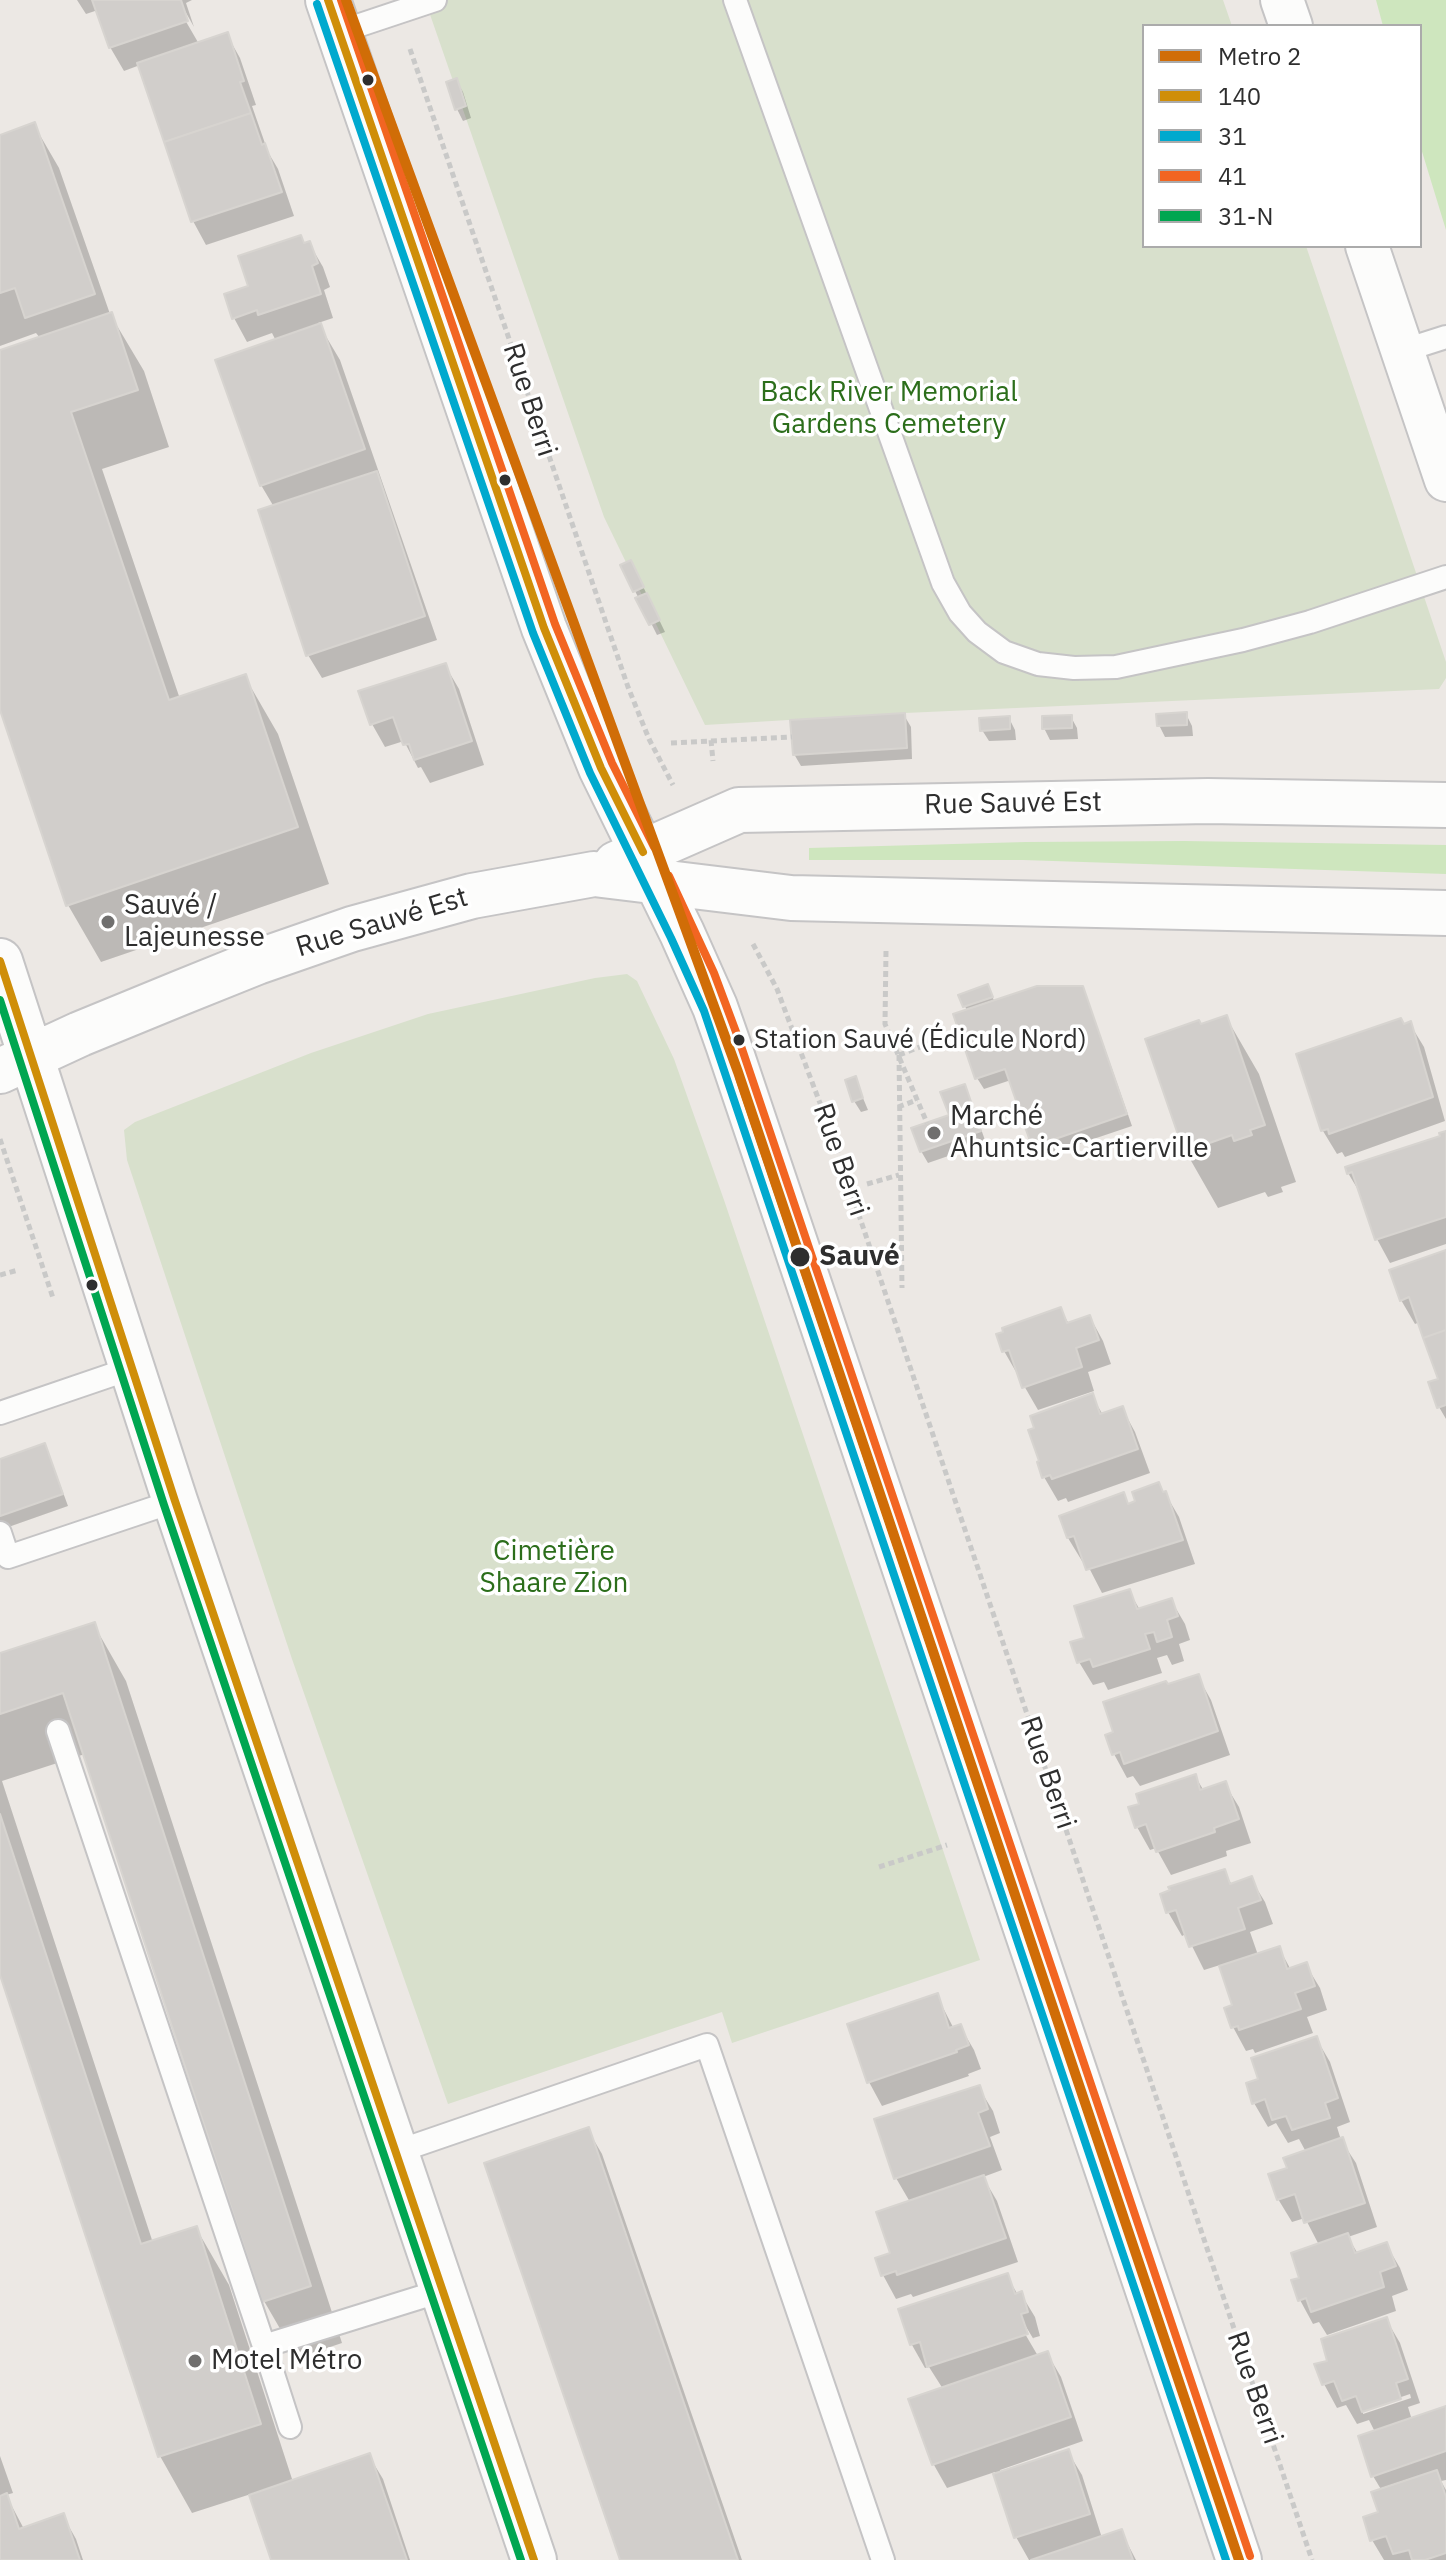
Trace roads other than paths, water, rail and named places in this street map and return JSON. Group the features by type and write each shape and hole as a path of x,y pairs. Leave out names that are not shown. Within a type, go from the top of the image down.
{"main road":[{"path":"333,16 544,628 595,755 703,978 728,1044 1239,2560"},
{"name":"Rue Sauvé Est","path":"650,867 739,810 1208,801 1446,805"},
{"name":"Rue Sauvé Est","path":"16,1063 257,962 352,929 472,896 543,881 650,867 791,898 1446,913"},
{"path":"0,961 16,1063 132,1368 534,2560"}],"street":[{"path":"1282,0 1290,24"},
{"path":"1368,248 1446,480"}],"lane":[{"path":"333,16 435,0"},
{"path":"735,0 943,583 960,613 977,632 1004,652 1038,664 1074,668 1116,667 1310,622 1446,577"},
{"path":"1402,351 1446,337"},
{"path":"0,1413 132,1368"},
{"path":"0,1533 8,1557 175,1501"},
{"path":"58,1731 290,2427"},
{"path":"396,2152 707,2045 883,2560"},
{"path":"264,2346 444,2290"}],"metro line":[{"name":"2","path":"346,0 738,1072 1239,2560"}],"place":[{"name":"Sauvé / Lajeunesse","path":"108,922"},
{"name":"Station Sauvé (Édicule Nord)","path":"739,1040"},
{"name":"Marché Ahuntsic-Cartierville","path":"934,1133"},
{"name":"Sauvé","path":"800,1257"},
{"name":"Motel Métro","path":"195,2361"}],"park label":[{"name":"Back River Memorial Gardens Cemetery","path":"889,409"},
{"name":"Cimetière Shaare Zion","path":"554,1568"}]}
